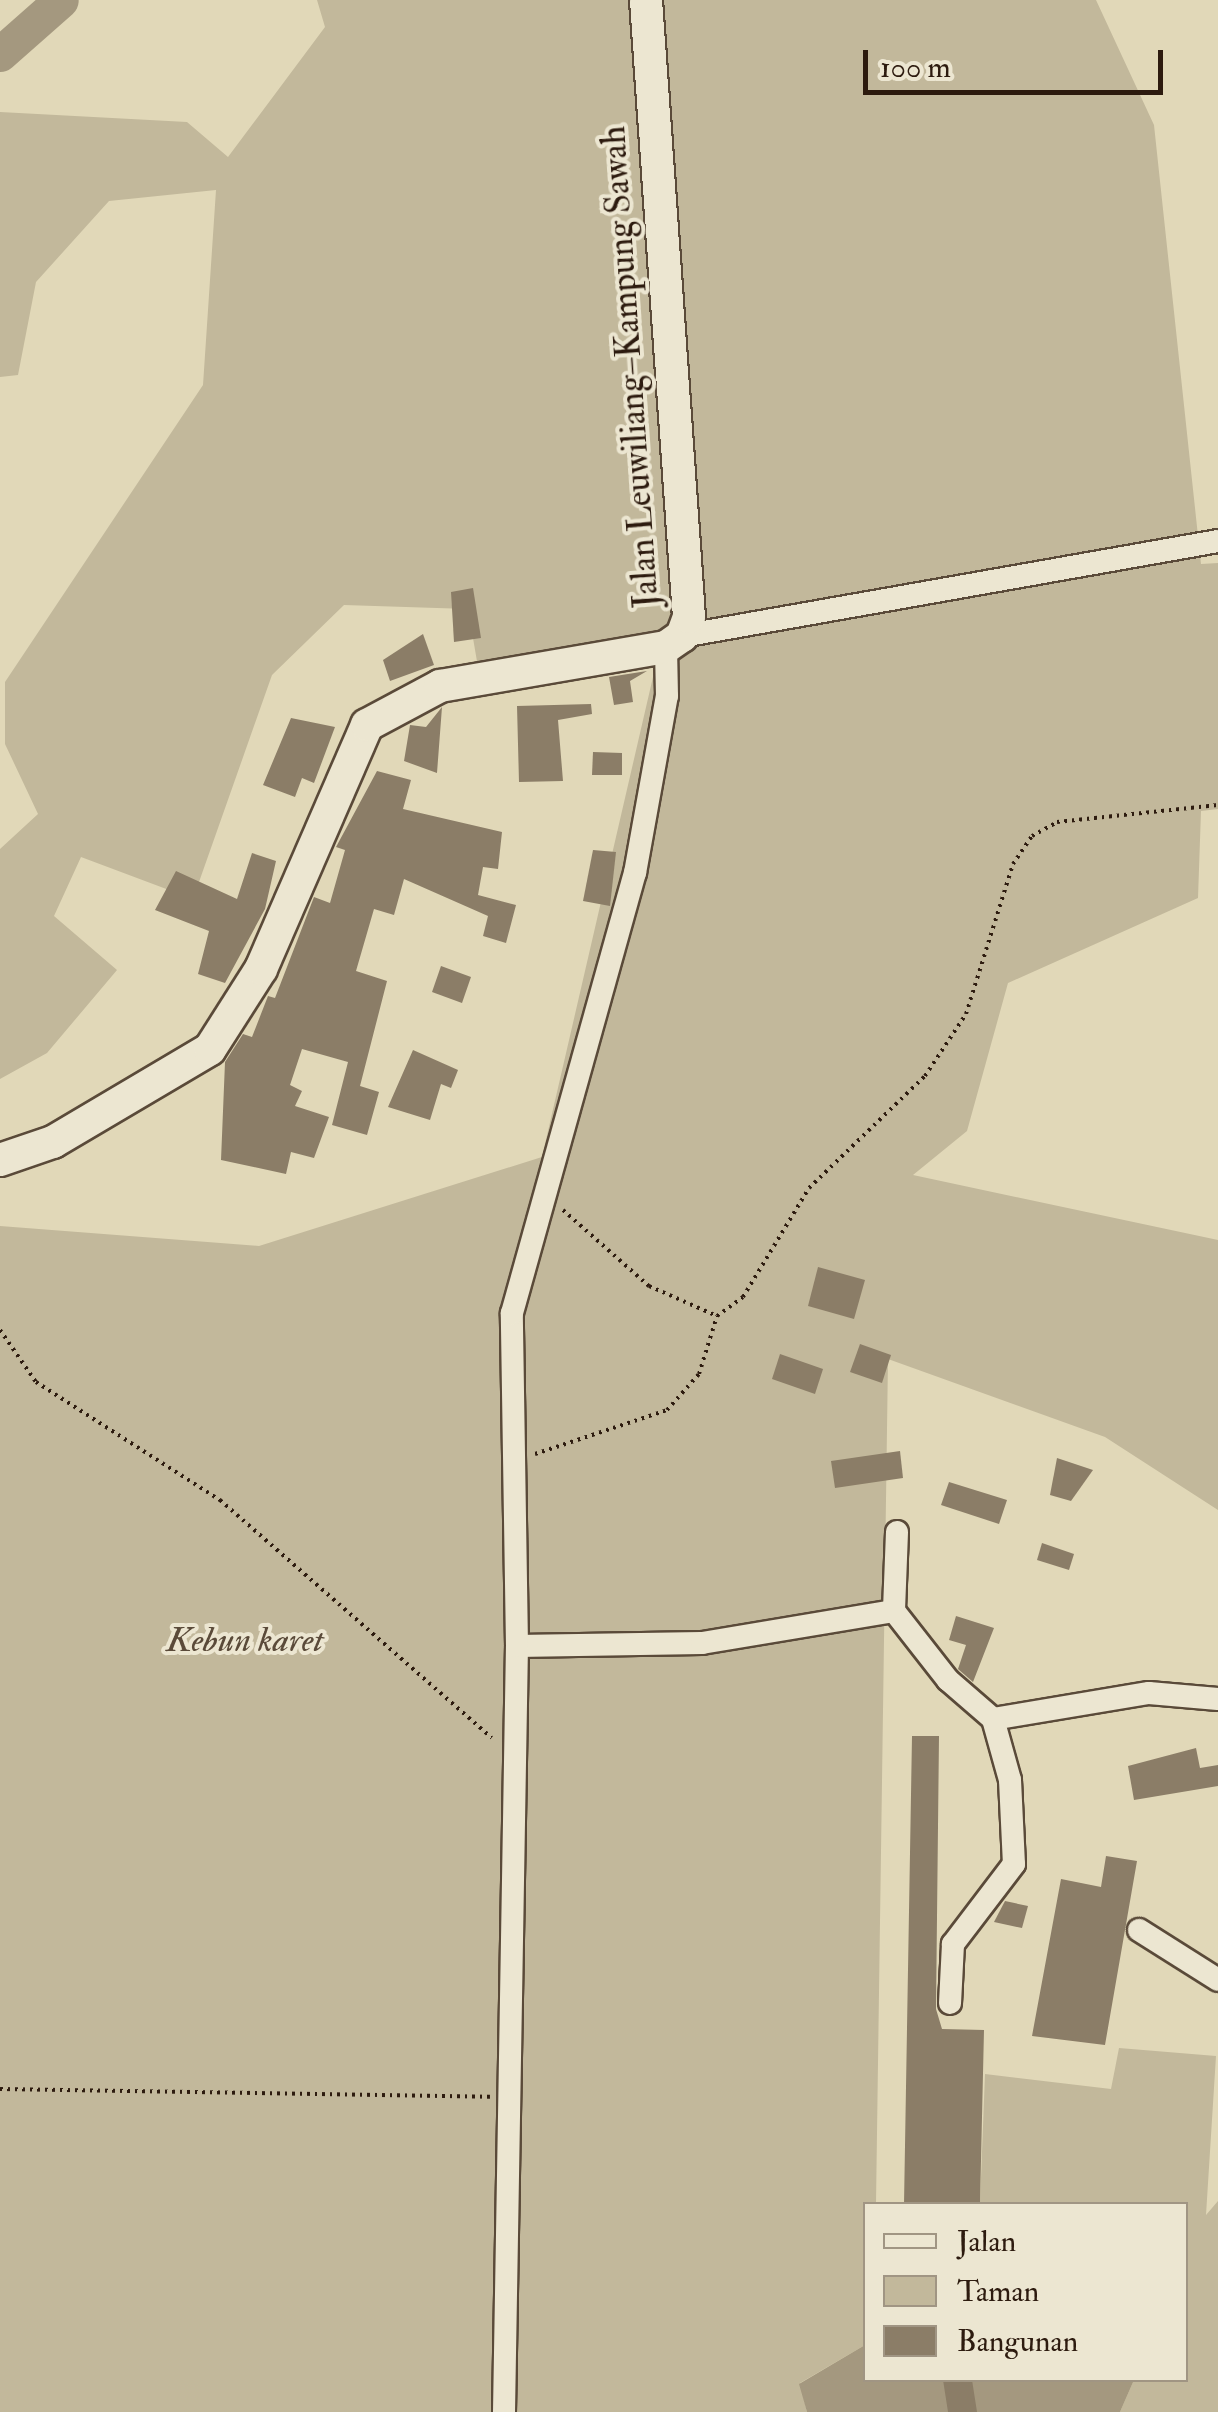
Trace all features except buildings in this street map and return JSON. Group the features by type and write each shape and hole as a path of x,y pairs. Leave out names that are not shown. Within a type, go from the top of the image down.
{"main road":[{"name":"Jalan Leuwiliang–Kampung Sawah","path":"0,1160 53,1142 210,1050 261,969 367,725 440,686 674,642 689,617 646,0"}],"street":[{"path":"504,2412 517,1646 512,1313 540,1190 635,873 674,642 1218,540"},
{"path":"897,1532 894,1611 948,1680 993,1719 1010,1780 1014,1864 953,1944 950,2003"},
{"path":"517,1646 702,1643 894,1611"},
{"path":"993,1719 1149,1692 1218,1699"},
{"path":"1139,1930 1218,1980"}],"path":[{"path":"512,1462 667,1410 699,1374 717,1316 743,1297 808,1188 946,1045 1032,836 1057,822 1218,805"},
{"path":"540,1190 649,1286 717,1316"},
{"path":"0,1330 36,1382 220,1500 515,1757"},
{"path":"0,2089 509,2097"}],"green space":[{"name":"Kebun karet","path":"317,0 1096,0 1154,125 1201,564 1218,563 1218,809 1201,811 1198,898 1008,983 967,1131 913,1175 1218,1240 1218,1510 1105,1437 888,1359 876,2202 863,2202 863,2346 800,2383 807,2412 0,2412 0,1226 259,1246 542,1157 662,638 479,673 468,609 344,605 272,675 193,899 81,857 54,916 117,970 47,1053 0,1079 0,849 38,814 5,744 5,682 203,385 216,190 109,201 36,282 18,375 0,377 0,112 187,122 228,157 325,27"},
{"path":"1119,2048 1216,2056 1206,2215 1218,2201 1218,2412 1120,2412 1133,2382 1188,2382 1188,2202 980,2202 985,2074 1111,2089"}],"shaded area":[{"path":"863,2346 863,2382 1133,2382 1120,2412 807,2412 799,2384"}],"waterway":[{"path":"0,54 61,0"}]}
